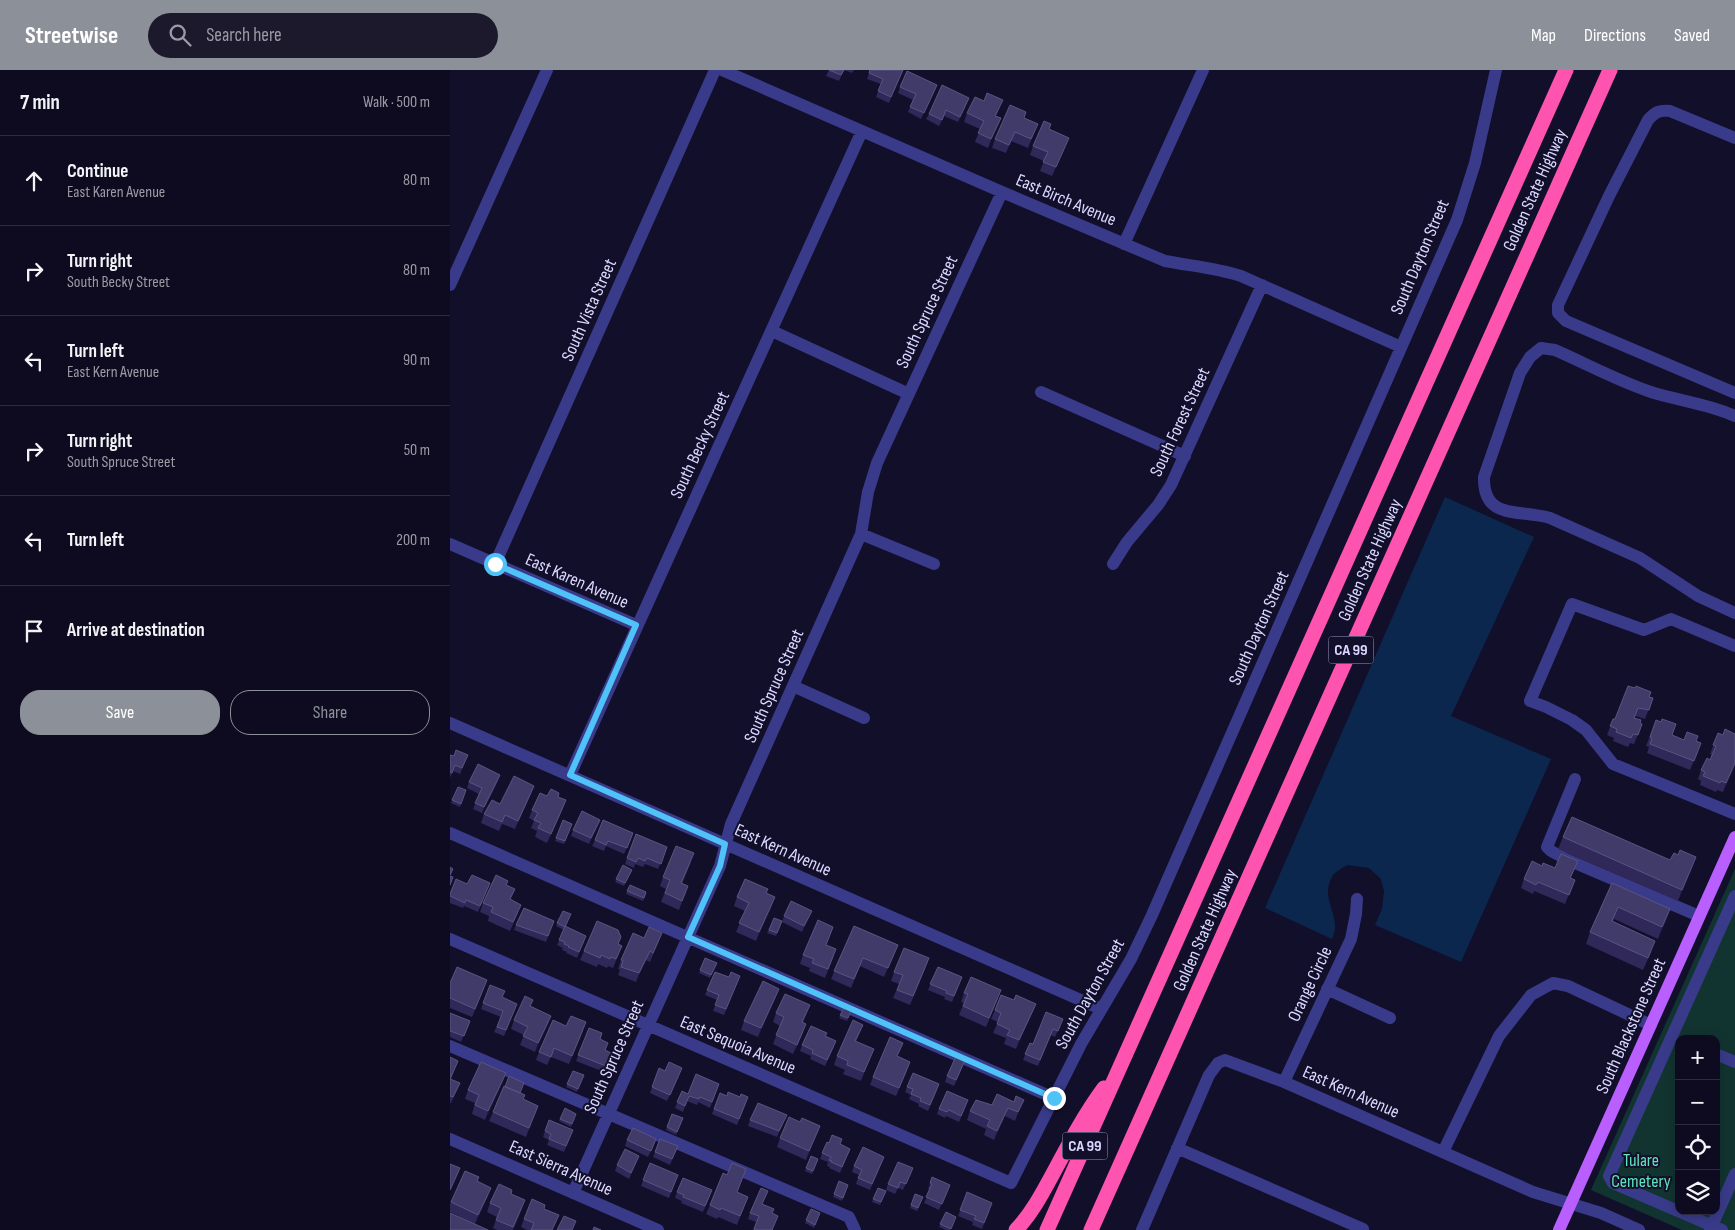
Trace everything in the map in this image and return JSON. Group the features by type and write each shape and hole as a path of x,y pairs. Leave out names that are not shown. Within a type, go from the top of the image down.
{"highway":[{"name":"Golden State Highway","path":"1047,1230 1566,70"},
{"name":"Golden State Highway","path":"1091,1230 1610,70"},
{"path":"1016,1230 1027,1219 1039,1200 1086,1113 1122,1062"}],"main road":[{"name":"South Blackstone Street","path":"1559,1230 1735,837"}],"street":[{"path":"450,285 546,70"},
{"name":"South Vista Street","path":"495,564 715,70"},
{"name":"East Birch Avenue","path":"722,70 1124,244 1165,260 1187,266 1220,270 1262,285 1401,348"},
{"path":"1124,244 1203,70"},
{"name":"South Dayton Street","path":"1012,1183 1081,1044 1131,958 1152,915 1457,220 1476,163 1496,70"},
{"path":"1733,387 1566,321 1558,313 1558,305 1609,196 1648,120 1654,112 1670,111 1735,138"},
{"name":"South Becky Street","path":"570,775 636,625 862,131"},
{"name":"South Spruce Street","path":"573,1192 720,866 731,824 861,534 868,492 877,464 1002,192"},
{"name":"South Forest Street","path":"1113,564 1131,536 1158,505 1171,485 1262,285"},
{"path":"772,331 909,394"},
{"path":"1735,416 1697,402 1654,393 1555,350 1540,348 1530,357 1520,373 1484,477 1484,492 1494,506 1507,513 1536,514 1550,518 1640,558 1698,596 1735,613"},
{"path":"1041,392 1185,456"},
{"path":"861,534 934,564"},
{"name":"East Karen Avenue","path":"450,544 636,625"},
{"path":"1735,646 1671,619 1644,630 1572,604 1530,701 1572,720 1586,730 1613,764 1735,814"},
{"path":"792,686 864,718"},
{"name":"East Kern Avenue","path":"450,723 1101,1009"},
{"path":"1575,779 1547,847 1568,860 1700,916"},
{"path":"450,833 1054,1098"},
{"path":"1678,1035 1735,896"},
{"name":"Orange Circle","path":"1284,1082 1351,939 1357,898"},
{"name":"East Sequoia Avenue","path":"450,939 1012,1183"},
{"path":"1443,1152 1499,1036 1531,995 1553,983 1568,986 1651,1025"},
{"path":"1327,989 1390,1018"},
{"path":"1675,1041 1609,1176 1613,1183 1715,1229 1735,1174"},
{"path":"450,1046 849,1217 855,1230"},
{"path":"1720,1056 1735,1062"},
{"name":"East Kern Avenue","path":"1142,1230 1209,1075 1218,1062 1225,1060 1284,1082 1532,1192 1601,1213 1639,1230"},
{"name":"East Sierra Avenue","path":"450,1139 654,1229"},
{"path":"1177,1148 1363,1229"}],"green space":[{"name":"Tulare Cemetery","path":"1735,869 1735,1230 1682,1230 1591,1190"}],"water":[{"path":"1445,497 1534,537 1451,716 1551,759 1461,962 1375,925 1382,909 1384,891 1381,879 1369,868 1347,865 1333,875 1328,890 1328,897 1335,921 1332,939 1265,908"}],"building":[{"path":"829,70 844,70 841,75"},
{"path":"870,70 903,70 891,97 878,91 883,79 869,73"},
{"path":"907,71 937,85 924,113 910,107 916,94 900,87"},
{"path":"942,85 969,98 960,117 946,110 942,120 929,114"},
{"path":"987,93 1003,100 995,116 1001,118 991,139 978,133 984,121 967,113 975,97 984,101"},
{"path":"1010,105 1026,112 1024,118 1038,124 1031,139 1015,132 1009,145 995,139"},
{"path":"1044,121 1051,124 1049,129 1069,138 1056,167 1043,162 1048,152 1033,146"},
{"path":"1628,686 1635,688 1636,686 1651,692 1649,697 1653,698 1649,710 1638,708 1634,718 1641,720 1640,723 1642,724 1638,735 1633,734 1631,738 1616,732 1617,729 1610,726 1613,719 1615,719"},
{"path":"1662,719 1676,724 1672,735 1684,740 1687,732 1698,736 1696,741 1701,743 1694,761 1650,744 1652,738 1650,737 1656,720 1661,722"},
{"path":"1725,729 1735,734 1735,763 1726,783 1721,781 1720,783 1703,776 1705,772 1701,770 1707,758 1710,760 1716,746 1713,745 1718,733 1723,735"},
{"path":"456,750 468,755 462,768 455,765 452,773 450,772 450,755 454,756"},
{"path":"478,764 500,775 484,807 475,803 482,788 469,782"},
{"path":"514,776 534,786 518,821 505,815 502,822 484,814 492,800 500,804"},
{"path":"458,787 466,790 461,804 452,800"},
{"path":"551,789 559,793 558,797 566,800 551,834 538,828 541,823 534,820 538,813 532,810 540,793 547,796"},
{"path":"582,811 600,820 591,838 573,830"},
{"path":"1572,817 1670,860 1674,853 1678,855 1680,850 1696,857 1682,890 1563,837"},
{"path":"563,820 572,824 565,841 556,838"},
{"path":"603,820 633,833 627,848 608,841 606,845 595,840"},
{"path":"636,834 667,847 661,864 647,858 645,861 638,858 636,862 627,858"},
{"path":"676,846 694,853 681,883 688,886 682,901 665,893 670,880 663,877"},
{"path":"1561,854 1578,861 1570,878 1575,880 1569,895 1538,882 1536,885 1524,879 1532,861 1542,866 1543,863 1555,868"},
{"path":"623,865 632,870 625,883 616,879"},
{"path":"472,875 490,883 480,906 466,900 465,903 450,896 456,879 467,884"},
{"path":"496,875 508,881 506,885 515,889 510,899 521,905 513,922 491,912 493,907 483,903"},
{"path":"745,879 768,889 766,893 775,897 759,932 739,923 749,903 737,897"},
{"path":"1612,883 1670,909 1662,927 1618,907 1612,921 1655,941 1648,958 1590,932"},
{"path":"630,885 646,892 644,898 627,891"},
{"path":"791,901 812,911 804,926 784,916"},
{"path":"524,908 554,921 548,936 516,925"},
{"path":"563,911 571,914 565,927 557,923"},
{"path":"774,918 782,921 777,933 769,930"},
{"path":"818,920 833,927 826,945 836,949 828,969 812,963 814,959 803,955"},
{"path":"597,921 618,930 621,937 618,944 622,946 616,959 611,957 610,959 601,955 600,958 584,951"},
{"path":"565,926 586,936 579,952 559,940"},
{"path":"854,926 898,945 888,968 863,958 854,979 834,971"},
{"path":"649,927 662,933 653,953 650,951 639,973 621,967 623,961 621,960 633,933 644,938"},
{"path":"904,948 929,958 913,996 897,990 903,975 894,972"},
{"path":"705,958 717,963 711,975 700,970"},
{"path":"457,967 487,980 475,1009 450,998 450,983"},
{"path":"938,967 962,977 954,996 930,984"},
{"path":"715,972 729,977 731,972 740,976 726,1009 715,1005 719,995 707,990"},
{"path":"971,977 1001,990 989,1018 963,1006 968,994 964,993"},
{"path":"763,981 779,989 761,1028 744,1021"},
{"path":"490,985 505,991 502,997 517,1004 506,1030 497,1027 503,1011 483,1003"},
{"path":"785,994 810,1005 802,1022 806,1024 797,1045 776,1035 784,1017 776,1013"},
{"path":"1001,995 1014,1000 1016,995 1036,1004 1019,1040 1007,1035 1010,1030 997,1024 1001,1013 995,1010"},
{"path":"525,996 533,1000 530,1006 551,1016 538,1043 523,1036 528,1027 514,1020"},
{"path":"844,1008 851,1011 848,1018 840,1015"},
{"path":"1046,1012 1063,1019 1058,1031 1053,1029 1040,1060 1025,1054 1030,1043 1033,1044"},
{"path":"450,1013 470,1021 464,1036 450,1031"},
{"path":"571,1016 586,1022 572,1056 554,1048 551,1057 539,1052 553,1020 566,1026"},
{"path":"853,1020 863,1025 855,1041 874,1049 864,1072 847,1065 848,1061 837,1056"},
{"path":"811,1026 827,1033 825,1036 836,1041 827,1060 812,1053 813,1050 802,1045"},
{"path":"589,1028 602,1033 600,1039 608,1043 605,1050 611,1053 606,1066 578,1055"},
{"path":"890,1037 903,1043 897,1056 910,1062 899,1088 873,1077"},
{"path":"957,1054 966,1058 956,1080 947,1076"},
{"path":"450,1057 458,1061 450,1079"},
{"path":"481,1062 506,1073 488,1111 475,1105 479,1095 468,1090"},
{"path":"669,1062 682,1068 670,1095 652,1087 659,1068 665,1071"},
{"path":"573,1071 584,1075 578,1089 567,1084"},
{"path":"913,1073 939,1084 930,1105 920,1101 921,1098 911,1094 913,1089 907,1087"},
{"path":"696,1074 719,1084 712,1102 700,1097 699,1099 689,1096 685,1106 677,1102 682,1091 688,1094"},
{"path":"509,1076 524,1083 520,1093 505,1087"},
{"path":"450,1079 460,1083 453,1097 450,1096"},
{"path":"504,1086 525,1095 523,1099 538,1106 529,1128 493,1112"},
{"path":"947,1091 968,1100 961,1116 949,1110 947,1112 939,1109"},
{"path":"728,1092 740,1097 741,1094 748,1097 739,1119 714,1109 720,1093 727,1096"},
{"path":"997,1094 1014,1102 1016,1096 1024,1100 1018,1112 1008,1108 997,1131 987,1126 990,1120 970,1111 976,1100 992,1105"},
{"path":"758,1103 787,1115 779,1131 750,1120"},
{"path":"565,1108 576,1114 572,1124 560,1119"},
{"path":"672,1114 683,1118 677,1132 667,1127"},
{"path":"789,1117 800,1122 802,1118 820,1126 809,1151 780,1138"},
{"path":"549,1120 573,1130 566,1146 549,1139 551,1134 545,1131"},
{"path":"633,1128 656,1139 651,1151 627,1140"},
{"path":"832,1135 842,1139 840,1144 850,1149 842,1167 831,1162 829,1160 831,1157 822,1153"},
{"path":"660,1139 678,1146 672,1159 655,1152"},
{"path":"863,1147 884,1157 872,1184 858,1178 862,1170 854,1166"},
{"path":"625,1149 639,1156 631,1173 617,1165"},
{"path":"811,1156 818,1159 813,1171 806,1168"},
{"path":"898,1162 913,1168 906,1184 900,1182 898,1188 888,1184"},
{"path":"650,1163 678,1175 671,1192 643,1180"},
{"path":"732,1163 746,1169 737,1192 748,1197 740,1216 710,1205 723,1173 727,1175"},
{"path":"450,1164 460,1168 450,1190"},
{"path":"465,1171 479,1177 477,1181 491,1188 478,1215 451,1202"},
{"path":"932,1177 950,1185 942,1204 926,1197 932,1184 930,1183"},
{"path":"683,1178 712,1190 705,1206 683,1197 684,1195 677,1192"},
{"path":"839,1181 848,1185 843,1198 834,1194"},
{"path":"499,1184 512,1190 511,1194 525,1200 513,1227 496,1220 501,1208 490,1203"},
{"path":"761,1188 768,1191 762,1204 774,1209 772,1213 778,1216 772,1230 754,1229 759,1216 750,1213"},
{"path":"878,1188 886,1191 881,1202 873,1199"},
{"path":"967,1192 992,1203 984,1223 974,1219 976,1216 960,1210"},
{"path":"915,1194 923,1197 918,1208 911,1205"},
{"path":"532,1199 545,1205 544,1209 559,1215 552,1230 531,1230 534,1223 524,1219"},
{"path":"811,1209 820,1213 815,1225 806,1220"},
{"path":"946,1212 956,1217 951,1229 940,1224"},
{"path":"450,1213 488,1230 450,1230"},
{"path":"564,1216 576,1221 572,1230 557,1230"}],"route":[{"path":"495,564 636,625 570,775 725,844 720,866 688,937 1054,1098"}]}
